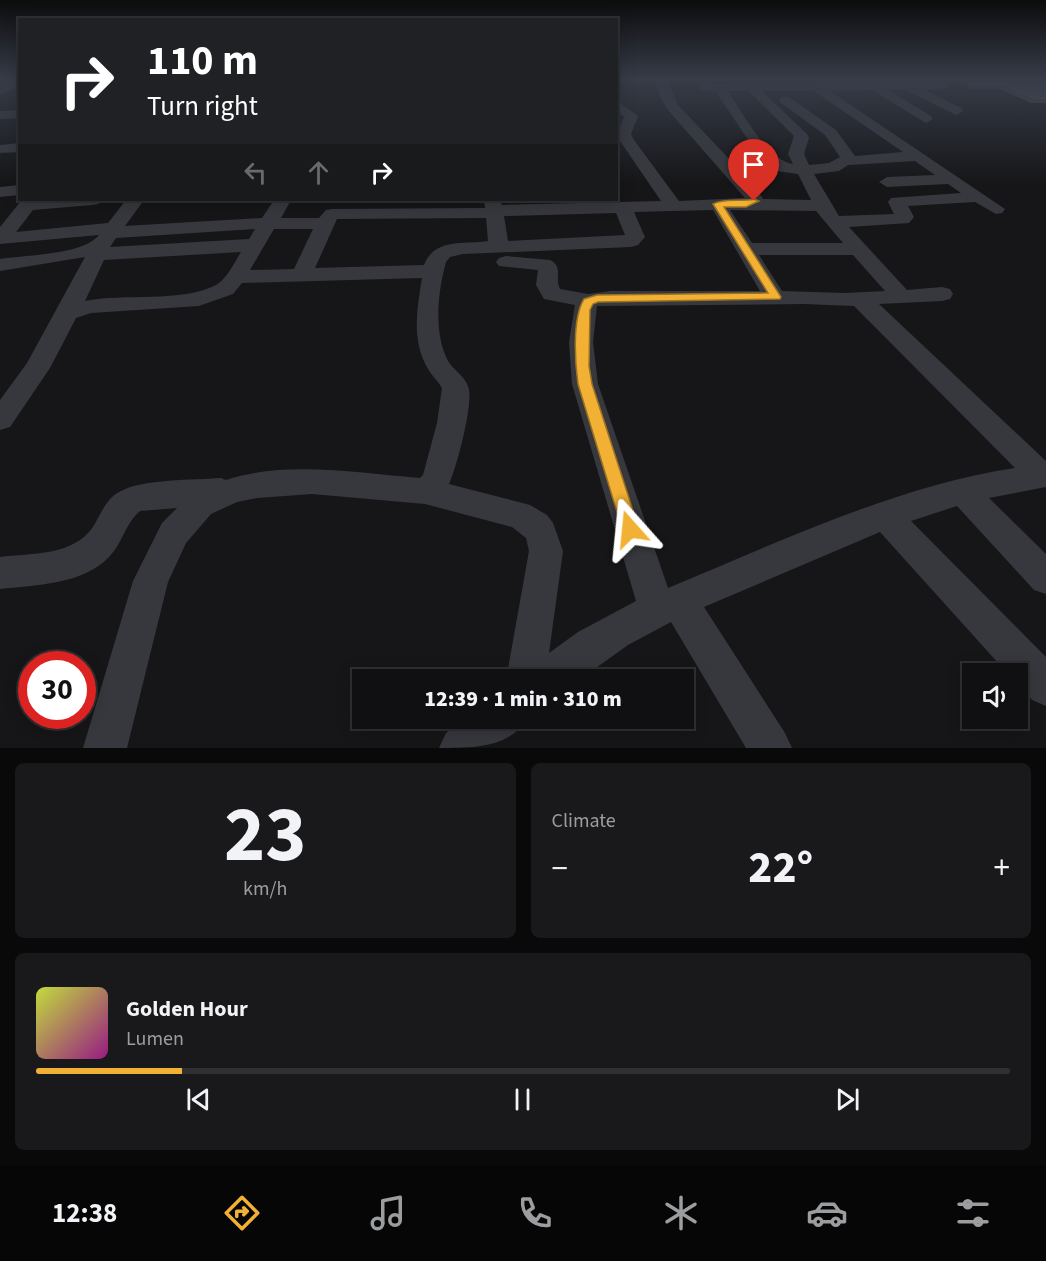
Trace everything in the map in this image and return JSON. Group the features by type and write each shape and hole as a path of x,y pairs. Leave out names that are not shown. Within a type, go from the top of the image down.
{"street":[{"path":"0,115 18,114"},
{"path":"628,114 631,116 624,134 627,141 673,205"},
{"path":"679,114 754,196 754,201 746,204"},
{"path":"737,114 768,159 783,168 803,170 833,168 840,162 917,156"},
{"path":"785,114 802,138 796,154 821,206 902,297"},
{"path":"803,114 831,133 839,147 887,182 908,201"},
{"path":"855,114 996,209"},
{"path":"918,114 926,119"},
{"path":"0,149 18,147"},
{"path":"887,182 951,179"},
{"path":"0,192 18,196"},
{"path":"833,222 903,219 905,217 897,202 977,197"},
{"path":"24,201 3,239 254,245"},
{"path":"0,420 10,395 38,368 105,240 134,201"},
{"path":"67,314 91,306 199,299 214,295 225,289 236,277 281,201"},
{"path":"302,275 325,224 332,214 339,213 416,206 493,208 590,204 623,208 746,204 821,206"},
{"path":"718,204 776,297"},
{"path":"493,208 499,238 497,246 504,262 537,262 547,266 549,271 547,285 552,294 588,301 611,298 860,299 942,294"},
{"path":"425,491 435,482 457,391 452,380 439,367 427,333 427,308 435,260 441,253 450,250 631,241 635,237 623,208"},
{"path":"0,264 86,251 105,240 268,223 325,224"},
{"path":"746,249 858,249"},
{"path":"236,277 434,271"},
{"path":"860,299 1044,475"},
{"path":"588,301 584,310 583,332 582,366 585,384 668,606 770,748"},
{"path":"559,669 620,628 885,515 962,491 1044,475"},
{"path":"105,748 151,581 174,533 200,505 231,491 257,484 312,482 425,491 519,515 533,522 543,535 546,551 528,669"},
{"path":"0,573 62,564 84,558 98,546 125,502 136,498 231,491"},
{"path":"962,491 1046,578"},
{"path":"885,515 1046,686"},
{"path":"461,748 490,729"}],"route":[{"path":"630,529 585,384 582,366 584,310 588,301 597,298 776,297 718,204 746,204 754,201"}]}
